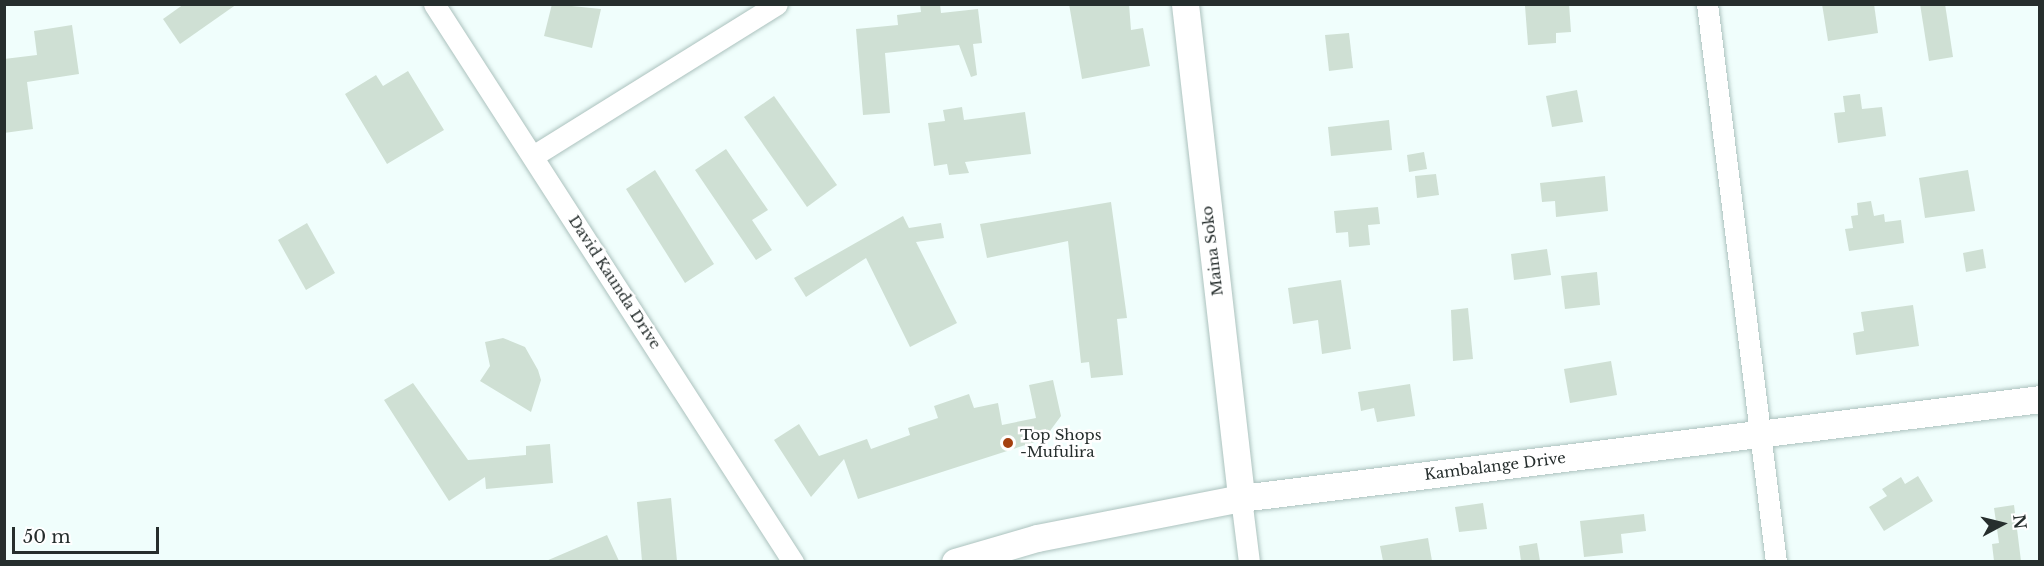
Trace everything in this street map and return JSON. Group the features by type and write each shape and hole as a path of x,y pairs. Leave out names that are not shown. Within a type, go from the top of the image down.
{"street":[{"name":"David Kaunda Drive","path":"434,4 793,561"},
{"path":"532,156 777,4"},
{"name":"Maina Soko","path":"1185,4 1241,498"},
{"path":"1707,4 1776,561"},
{"name":"Kambalange Drive","path":"955,561 1037,538 1241,498 2040,399"},
{"path":"1241,498 1249,561"}],"building":[{"path":"184,4 237,4 180,44 163,19"},
{"path":"552,4 601,9 592,48 544,36"},
{"path":"920,4 940,4 941,13 978,9 982,43 973,44 977,75 971,77 959,45 885,53 890,113 863,115 856,29 898,25 897,15 921,12"},
{"path":"1069,4 1129,4 1131,30 1143,28 1150,66 1082,79"},
{"path":"1569,4 1571,32 1556,33 1556,43 1528,45 1525,6"},
{"path":"1822,4 1874,4 1878,33 1828,41"},
{"path":"1920,4 1945,4 1953,57 1929,61"},
{"path":"72,25 79,74 27,82 33,129 4,133 4,59 37,55 34,31"},
{"path":"1349,33 1353,68 1329,71 1325,35"},
{"path":"408,71 444,130 387,164 345,94 376,75 383,86"},
{"path":"1577,90 1583,122 1552,127 1546,96"},
{"path":"1860,94 1862,109 1882,107 1886,136 1838,143 1834,113 1845,112 1843,96"},
{"path":"774,96 837,185 807,207 744,117"},
{"path":"962,107 964,120 1025,112 1031,154 965,162 969,173 949,175 947,164 934,166 928,123 945,121 943,110"},
{"path":"1389,120 1392,150 1331,156 1328,127"},
{"path":"726,149 768,210 752,220 772,250 756,260 695,170"},
{"path":"1424,152 1427,169 1409,172 1407,155"},
{"path":"655,170 714,264 685,283 626,189"},
{"path":"1968,170 1975,211 1925,218 1919,178"},
{"path":"1436,174 1439,195 1417,198 1415,176"},
{"path":"1605,176 1608,211 1556,217 1555,201 1542,202 1540,183"},
{"path":"1871,201 1874,216 1884,214 1885,222 1901,220 1904,243 1849,251 1845,229 1853,228 1851,216 1858,215 1857,203"},
{"path":"1111,202 1127,318 1117,319 1123,375 1091,378 1089,362 1081,363 1068,241 987,258 980,224"},
{"path":"1378,207 1380,224 1368,225 1370,245 1349,247 1348,232 1336,233 1334,211"},
{"path":"903,216 909,228 941,223 944,238 916,242 957,323 910,347 866,258 806,297 794,278"},
{"path":"307,223 335,273 306,290 278,240"},
{"path":"1547,249 1551,275 1514,280 1511,254"},
{"path":"1983,249 1986,268 1966,272 1963,253"},
{"path":"1597,272 1600,305 1565,309 1561,276"},
{"path":"1341,280 1351,349 1322,354 1318,320 1293,324 1288,288"},
{"path":"1913,305 1919,346 1856,355 1853,333 1864,331 1861,312"},
{"path":"1468,308 1473,359 1453,361 1451,310"},
{"path":"503,338 525,347 538,370 541,380 531,412 480,381 490,366 485,342"},
{"path":"1611,361 1617,395 1570,403 1564,369"},
{"path":"1053,380 1061,416 1044,439 858,499 844,459 811,497 774,440 799,424 819,456 867,439 871,449 910,435 908,428 938,418 934,406 969,394 974,408 998,403 1002,425 1036,418 1029,385"},
{"path":"413,383 468,460 526,455 526,446 550,444 553,483 486,489 485,477 449,501 384,400"},
{"path":"1410,384 1415,416 1377,422 1374,408 1361,411 1358,392"},
{"path":"1918,476 1933,501 1884,531 1869,507 1887,496 1882,489 1901,477 1905,484"},
{"path":"671,498 677,561 642,561 637,502"},
{"path":"1483,503 1487,529 1459,532 1455,507"},
{"path":"2014,505 2021,561 1994,561 1992,544 1999,543 1994,508"},
{"path":"1644,514 1646,531 1621,534 1623,553 1584,557 1580,521"},
{"path":"607,535 619,561 546,561"},
{"path":"1428,538 1432,561 1383,561 1380,546"},
{"path":"1537,543 1540,561 1521,561 1519,546"}],"place":[{"name":"Top Shops -Mufulira","path":"1008,443"}]}
